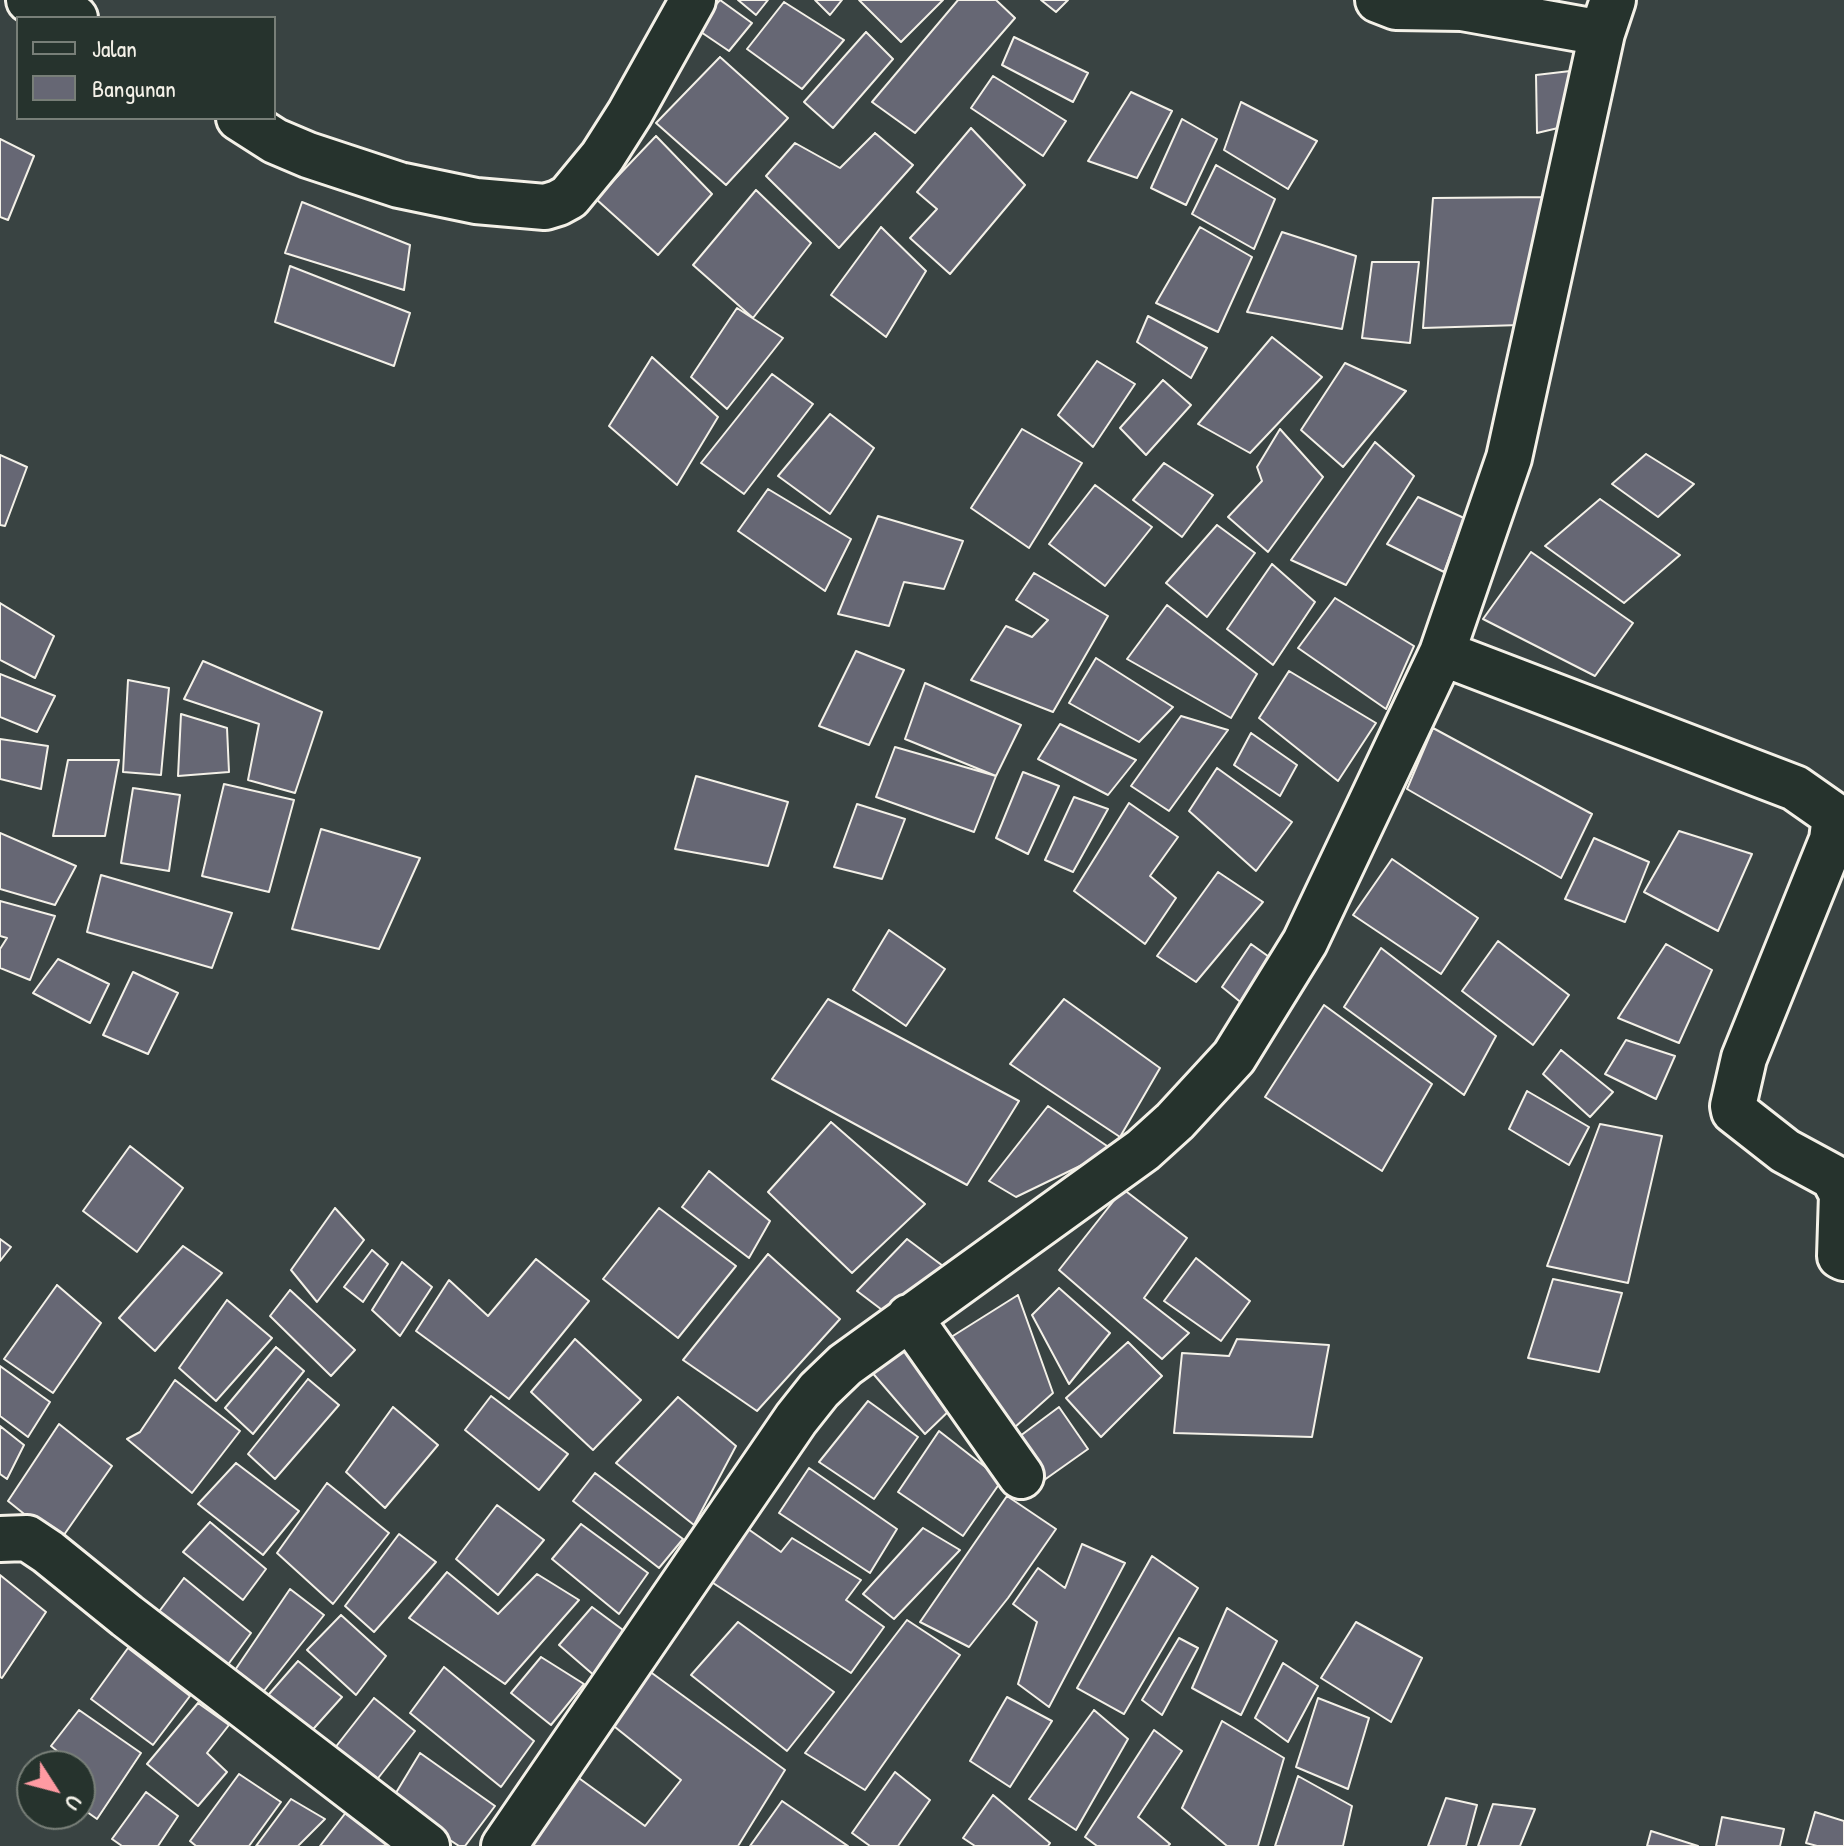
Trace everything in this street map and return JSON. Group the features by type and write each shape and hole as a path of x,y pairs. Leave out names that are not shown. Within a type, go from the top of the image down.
{"street":[{"path":"29,0 71,16"},
{"path":"242,120 275,141 308,155 399,185 476,201 545,207 569,197 602,157 693,0"},
{"path":"504,1846 796,1419 819,1390 845,1365 909,1317 1143,1150 1175,1121 1234,1057 1305,942 1442,653 1509,458 1608,16 1396,7 1378,0"},
{"path":"1442,653 1795,788 1835,816 1832,840 1744,1058 1733,1106 1734,1111 1785,1151 1833,1177 1842,1194 1840,1256 1844,1258"},
{"path":"909,1317 1021,1476"},
{"path":"0,1539 27,1538 48,1552 427,1846"}],"building":[{"path":"720,0 752,23 729,51 695,28"},
{"path":"738,0 768,0 756,15"},
{"path":"815,0 842,0 830,15"},
{"path":"859,0 943,0 901,42"},
{"path":"958,0 996,0 1015,18 915,133 872,102"},
{"path":"1041,0 1068,0 1056,12"},
{"path":"784,2 844,40 802,89 747,49"},
{"path":"866,32 893,59 833,128 804,102"},
{"path":"1014,37 1088,73 1073,102 1002,65"},
{"path":"720,57 788,118 726,185 656,123"},
{"path":"1579,70 1575,124 1537,133 1536,75"},
{"path":"993,76 1066,121 1043,156 971,108"},
{"path":"1131,92 1172,111 1137,178 1088,161"},
{"path":"1241,102 1317,141 1288,189 1224,150"},
{"path":"1182,119 1217,139 1186,205 1151,188"},
{"path":"971,128 1025,185 950,274 910,238 937,209 917,192"},
{"path":"875,133 913,165 839,248 766,176 795,143 840,168"},
{"path":"656,136 712,194 658,255 596,199"},
{"path":"0,139 34,156 8,220 0,217"},
{"path":"1216,165 1275,199 1254,249 1192,214"},
{"path":"756,190 811,243 753,318 693,265"},
{"path":"1550,197 1520,325 1423,328 1433,198"},
{"path":"302,202 410,245 404,290 285,253"},
{"path":"881,227 926,271 886,337 831,295"},
{"path":"1200,227 1252,257 1218,332 1156,303"},
{"path":"1282,232 1356,256 1342,329 1247,312"},
{"path":"1372,262 1419,262 1410,343 1362,338"},
{"path":"290,266 410,313 394,366 275,322"},
{"path":"737,308 783,338 727,409 691,377"},
{"path":"1148,316 1207,348 1191,378 1137,342"},
{"path":"1272,337 1322,377 1250,453 1198,424"},
{"path":"652,357 718,417 677,485 609,426"},
{"path":"1097,361 1135,384 1093,447 1058,415"},
{"path":"1345,363 1406,391 1343,467 1301,430"},
{"path":"772,374 813,404 744,494 701,463"},
{"path":"1163,380 1191,405 1146,455 1120,428"},
{"path":"830,414 874,448 830,514 778,476"},
{"path":"1022,429 1082,463 1029,548 971,508"},
{"path":"1280,429 1323,477 1268,552 1228,517 1262,481 1257,467"},
{"path":"1375,442 1414,476 1346,585 1291,560"},
{"path":"1646,454 1694,484 1658,517 1612,484"},
{"path":"0,455 27,467 5,526 0,525"},
{"path":"1164,463 1213,495 1182,537 1133,500"},
{"path":"1095,485 1152,527 1105,586 1049,544"},
{"path":"768,489 851,539 825,591 738,531"},
{"path":"1418,497 1464,518 1444,572 1387,544"},
{"path":"1600,499 1680,555 1624,603 1545,546"},
{"path":"878,516 963,541 944,589 904,582 889,626 838,614"},
{"path":"1217,525 1255,553 1207,617 1166,583"},
{"path":"1531,552 1633,623 1595,676 1483,619"},
{"path":"1272,564 1315,602 1273,665 1227,629"},
{"path":"1034,573 1108,616 1053,712 971,680 1006,626 1032,637 1048,620 1016,600"},
{"path":"1335,598 1414,646 1386,709 1298,648"},
{"path":"0,603 54,636 35,678 0,660"},
{"path":"1167,605 1257,674 1231,718 1127,659"},
{"path":"856,651 904,670 869,745 819,726"},
{"path":"1096,658 1173,707 1139,742 1069,703"},
{"path":"203,661 322,712 295,793 248,780 259,724 184,699"},
{"path":"1289,671 1376,723 1338,781 1259,718"},
{"path":"0,674 55,696 37,732 0,717"},
{"path":"128,680 169,688 161,775 123,772"},
{"path":"925,683 1021,725 996,776 905,739"},
{"path":"181,714 227,728 229,772 178,776"},
{"path":"1181,716 1228,730 1169,811 1131,786"},
{"path":"1060,724 1136,760 1108,795 1038,759"},
{"path":"1433,728 1592,814 1561,878 1407,789"},
{"path":"1251,733 1297,765 1280,796 1234,765"},
{"path":"0,739 48,746 41,789 0,779"},
{"path":"895,747 996,776 974,832 876,797"},
{"path":"68,760 119,760 105,836 53,836"},
{"path":"1217,768 1292,822 1256,871 1189,811"},
{"path":"1023,772 1059,786 1028,854 996,838"},
{"path":"696,776 788,802 768,866 675,849"},
{"path":"224,784 294,800 269,892 202,876"},
{"path":"133,788 180,795 169,871 121,863"},
{"path":"1074,797 1108,809 1073,872 1045,860"},
{"path":"1129,803 1178,837 1150,876 1176,898 1145,944 1074,891"},
{"path":"857,804 905,819 882,879 834,867"},
{"path":"321,829 420,858 379,949 292,929"},
{"path":"1679,831 1752,854 1718,931 1644,892"},
{"path":"0,833 76,866 55,905 0,889"},
{"path":"1594,838 1649,862 1625,922 1565,899"},
{"path":"1392,859 1478,918 1441,974 1353,915"},
{"path":"1218,872 1263,902 1196,982 1157,956"},
{"path":"101,875 232,913 212,968 87,932"},
{"path":"0,901 55,916 30,980 0,968 0,949 7,938 0,936"},
{"path":"889,930 945,969 906,1026 853,990"},
{"path":"1498,941 1569,995 1533,1045 1462,991"},
{"path":"1251,944 1279,964 1249,1009 1222,987"},
{"path":"1666,944 1712,970 1679,1043 1618,1018"},
{"path":"1381,948 1496,1036 1464,1095 1344,1007"},
{"path":"58,959 109,984 90,1023 33,993"},
{"path":"133,972 178,993 148,1054 103,1035"},
{"path":"828,999 1019,1101 967,1185 772,1079"},
{"path":"1064,999 1160,1068 1120,1137 1010,1064"},
{"path":"1324,1005 1432,1084 1382,1171 1265,1097"},
{"path":"1626,1040 1675,1056 1656,1099 1605,1074"},
{"path":"1561,1050 1613,1092 1590,1117 1543,1074"},
{"path":"1527,1091 1589,1127 1569,1165 1509,1129"},
{"path":"1048,1106 1113,1150 1016,1197 989,1181"},
{"path":"831,1122 925,1204 852,1273 768,1192"},
{"path":"1600,1124 1662,1136 1628,1283 1547,1266"},
{"path":"130,1146 183,1188 137,1252 83,1211"},
{"path":"709,1171 770,1221 749,1258 682,1207"},
{"path":"1123,1189 1187,1238 1144,1298 1189,1333 1162,1359 1059,1270"},
{"path":"335,1208 364,1240 317,1302 291,1270"},
{"path":"659,1208 736,1266 678,1338 603,1279"},
{"path":"0,1239 11,1247 0,1261"},
{"path":"907,1239 947,1269 894,1319 857,1291"},
{"path":"183,1246 222,1273 155,1351 119,1318"},
{"path":"372,1250 388,1264 363,1302 344,1287"},
{"path":"768,1254 840,1319 757,1411 683,1360"},
{"path":"1196,1258 1250,1301 1221,1341 1164,1301"},
{"path":"536,1259 589,1301 509,1399 416,1331 449,1280 488,1316"},
{"path":"402,1262 432,1287 400,1336 372,1310"},
{"path":"1553,1279 1622,1293 1599,1372 1528,1358"},
{"path":"57,1285 101,1323 53,1393 4,1359"},
{"path":"1059,1288 1110,1333 1069,1384 1032,1315"},
{"path":"290,1290 355,1350 331,1376 270,1316"},
{"path":"1018,1295 1053,1393 1005,1436 948,1339"},
{"path":"227,1300 272,1338 216,1401 179,1368"},
{"path":"902,1338 954,1406 925,1434 870,1370"},
{"path":"575,1339 641,1400 593,1450 531,1392"},
{"path":"1237,1339 1329,1345 1312,1437 1174,1433 1182,1353 1229,1356"},
{"path":"1128,1342 1162,1376 1101,1437 1066,1398"},
{"path":"276,1347 304,1371 253,1434 225,1408"},
{"path":"0,1366 50,1402 28,1437 0,1416"},
{"path":"308,1379 339,1405 275,1479 248,1454"},
{"path":"175,1380 240,1431 192,1493 127,1439 140,1432"},
{"path":"491,1396 568,1454 539,1490 465,1430"},
{"path":"678,1397 736,1446 694,1525 616,1463"},
{"path":"868,1401 918,1437 874,1499 819,1462"},
{"path":"393,1407 438,1445 385,1508 346,1472"},
{"path":"1059,1407 1088,1449 1040,1483 1008,1445"},
{"path":"59,1424 112,1466 59,1542 8,1501"},
{"path":"0,1426 24,1445 7,1479 0,1474"},
{"path":"939,1431 1002,1480 963,1536 898,1492"},
{"path":"236,1463 299,1511 263,1555 198,1504"},
{"path":"809,1468 897,1529 870,1573 779,1513"},
{"path":"595,1473 683,1539 659,1568 573,1501"},
{"path":"327,1483 389,1533 333,1604 277,1553"},
{"path":"1007,1496 1056,1529 969,1647 920,1622"},
{"path":"497,1505 544,1540 498,1595 456,1559"},
{"path":"210,1522 266,1569 243,1600 183,1552"},
{"path":"581,1524 648,1573 619,1614 552,1559"},
{"path":"923,1528 960,1550 894,1619 863,1594"},
{"path":"748,1529 781,1552 792,1538 861,1580 846,1600 884,1627 851,1673 710,1581"},
{"path":"399,1534 436,1562 374,1632 345,1606"},
{"path":"1082,1544 1125,1563 1049,1707 1018,1684 1037,1622 1013,1604 1038,1568 1065,1588"},
{"path":"1152,1556 1198,1588 1124,1714 1077,1688"},
{"path":"447,1572 498,1614 537,1574 579,1600 505,1684 409,1618"},
{"path":"0,1575 46,1612 2,1678 0,1677"},
{"path":"184,1578 251,1633 219,1677 152,1621"},
{"path":"290,1589 324,1615 256,1701 229,1679"},
{"path":"592,1607 623,1630 596,1677 559,1645"},
{"path":"1227,1608 1277,1641 1241,1715 1192,1688"},
{"path":"341,1615 386,1656 356,1695 307,1650"},
{"path":"907,1620 960,1655 865,1790 805,1753"},
{"path":"738,1622 834,1692 787,1751 691,1675"},
{"path":"1356,1622 1422,1658 1391,1722 1321,1678"},
{"path":"1179,1638 1198,1648 1162,1715 1142,1700"},
{"path":"128,1648 190,1696 153,1745 91,1699"},
{"path":"541,1657 584,1684 551,1725 511,1693"},
{"path":"298,1661 342,1697 307,1736 263,1701"},
{"path":"1283,1663 1318,1686 1288,1742 1255,1718"},
{"path":"444,1667 534,1741 501,1787 410,1713"},
{"path":"645,1668 785,1770 738,1846 525,1846 576,1776 645,1826 681,1780 610,1723"},
{"path":"1007,1697 1052,1721 1010,1787 970,1761"},
{"path":"374,1698 415,1731 368,1791 327,1758"},
{"path":"1318,1698 1369,1718 1348,1789 1296,1767"},
{"path":"198,1703 229,1725 207,1753 227,1772 198,1806 147,1764"},
{"path":"79,1710 141,1753 97,1819 96,1750 56,1750 51,1746"},
{"path":"1094,1710 1128,1739 1076,1830 1029,1799"},
{"path":"1222,1721 1284,1758 1258,1846 1227,1846 1182,1808"},
{"path":"1154,1730 1182,1751 1138,1817 1170,1844 1097,1846 1085,1837"},
{"path":"420,1753 495,1806 465,1846 459,1846 391,1801"},
{"path":"895,1772 930,1800 898,1846 870,1846 852,1833"},
{"path":"239,1774 281,1802 249,1846 196,1846 190,1841"},
{"path":"1298,1776 1352,1806 1343,1846 1275,1846"},
{"path":"146,1792 178,1816 158,1846 122,1846 112,1839"},
{"path":"993,1795 1050,1843 1048,1846 975,1846 963,1838"},
{"path":"1446,1798 1477,1805 1466,1846 1428,1846"},
{"path":"291,1799 325,1819 298,1846 256,1846"},
{"path":"782,1801 848,1846 750,1846"},
{"path":"1493,1804 1535,1809 1520,1846 1478,1846"},
{"path":"347,1811 395,1846 320,1846"},
{"path":"1815,1812 1844,1821 1844,1846 1806,1843"},
{"path":"1722,1817 1784,1829 1780,1846 1716,1846"},
{"path":"1651,1831 1698,1846 1647,1846"}]}
